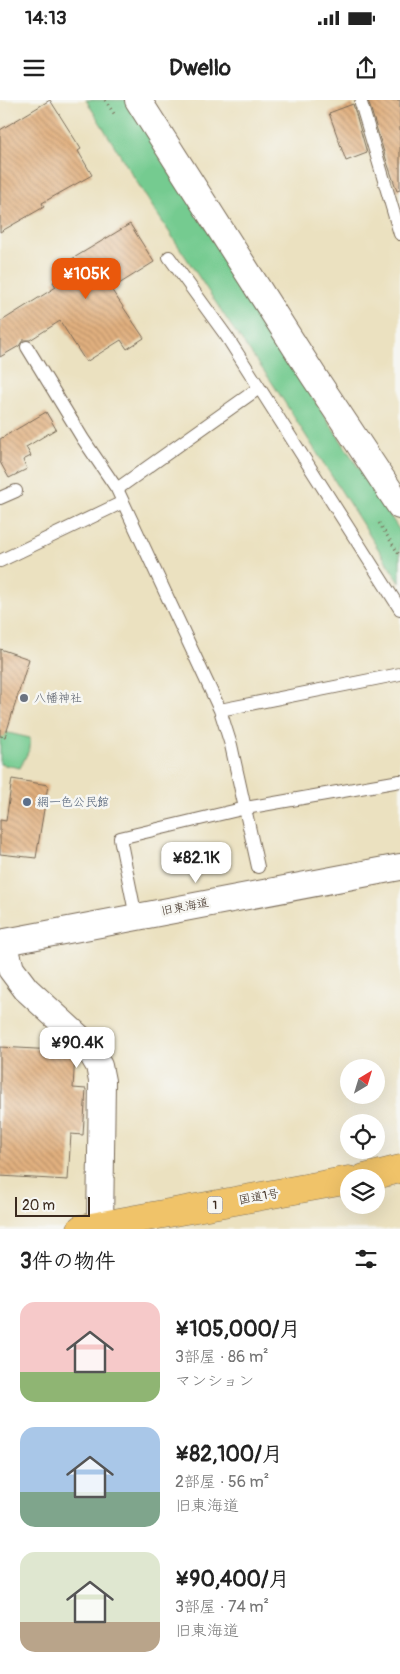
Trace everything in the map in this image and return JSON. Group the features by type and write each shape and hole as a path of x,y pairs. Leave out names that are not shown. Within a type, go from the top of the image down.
{"highway":[{"path":"385,1173 400,1169"},
{"name":"国道1号","path":"91,1228 340,1182"}],"street":[{"path":"138,100 313,375 400,506"},
{"name":"旧東海道","path":"2,942 400,867"},
{"path":"2,942 11,969 26,989 86,1044 99,1066 102,1081 91,1228"}],"lane":[{"path":"361,103 400,234"},
{"path":"169,257 226,337 400,609"},
{"path":"27,347 123,502 220,710 231,745 258,867"},
{"path":"116,489 259,388"},
{"path":"0,498 16,491"},
{"path":"0,561 123,502"},
{"path":"220,710 400,674"},
{"path":"136,917 120,838 246,808 400,780"}],"green space":[{"path":"86,100 127,100 283,352 400,531 400,583 271,381 232,327 150,203"},
{"path":"0,731 30,738 30,748 20,768 0,764"}],"building":[{"path":"50,100 81,149 78,151 92,175 42,203 44,207 0,232 0,130"},
{"path":"368,100 400,100 400,190 397,191"},
{"path":"353,104 367,153 346,161 329,113"},
{"path":"130,224 154,262 111,289 144,338 127,349 121,340 86,362 60,321 30,340 23,340 19,346 0,357 0,322 56,287 53,282 77,267 72,259"},
{"path":"46,412 56,429 26,447 31,456 23,460 27,469 9,478 0,462 0,439"},
{"name":"八幡神社","path":"0,649 29,659 5,737 0,736"},
{"name":"網一色公民館","path":"12,779 48,785 36,858 0,854 0,820 6,821"},
{"path":"0,1047 72,1051 75,1055 73,1088 86,1089 83,1135 71,1134 68,1180 0,1176"}],"place":[{"name":"八幡神社","path":"24,698"},
{"name":"網一色公民館","path":"27,802"}]}
